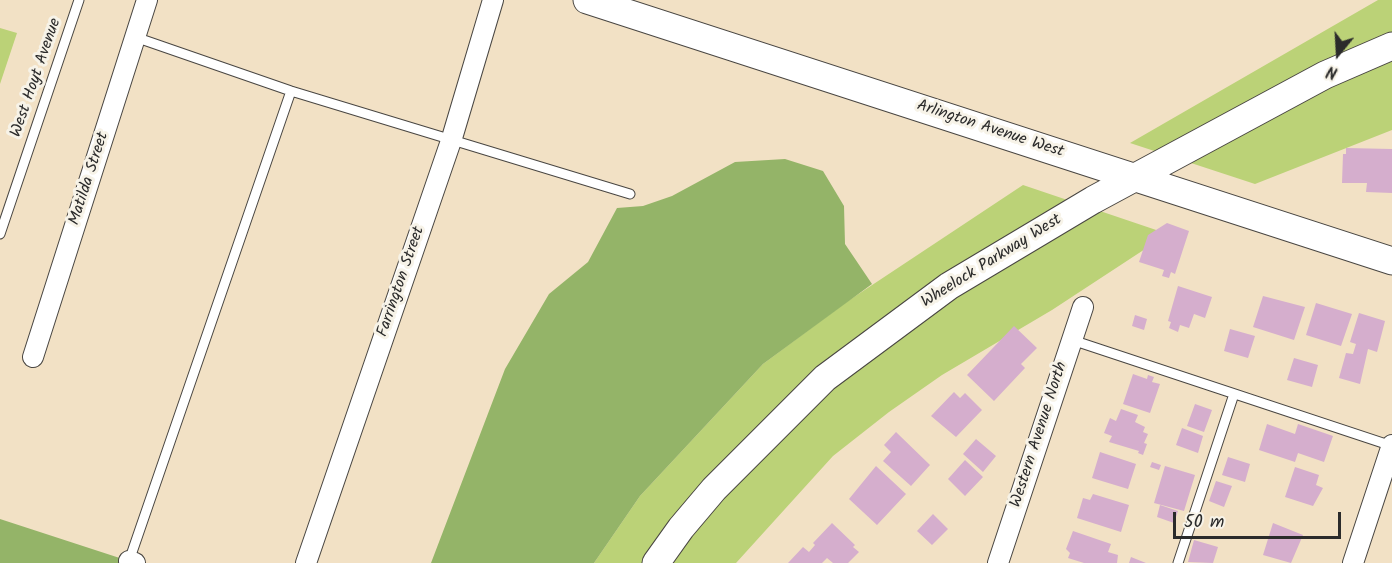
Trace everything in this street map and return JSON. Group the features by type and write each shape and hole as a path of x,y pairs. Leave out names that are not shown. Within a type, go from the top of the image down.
{"street":[{"name":"Matilda Street","path":"33,357 147,0"},
{"name":"Farrington Street","path":"306,563 452,138 493,0"},
{"name":"Arlington Avenue West","path":"587,0 1392,261"},
{"name":"Wheelock Parkway West","path":"656,563 681,528 714,489 825,378 959,280 1136,178 1325,75 1392,46"},
{"name":"Western Avenue North","path":"998,563 1083,307"},
{"path":"1353,563 1392,446"}],"lane":[{"name":"West Hoyt Avenue","path":"0,234 79,0"},
{"path":"135,37 291,91 452,138 630,194"},
{"path":"132,562 291,91"},
{"path":"1072,340 1392,446"},
{"path":"1178,563 1234,394"}],"green space":[{"path":"1378,0 1392,0 1392,130 1255,184 1130,143"},
{"path":"0,28 17,33 0,84"},
{"path":"785,159 823,171 844,206 845,244 872,284 763,364 640,496 594,563 431,563 505,369 549,294 588,262 617,208 643,206 672,196 735,162"},
{"path":"1023,185 1168,234 1052,310 942,375 889,412 833,456 736,563 594,563 640,496 763,364 845,303"},
{"path":"0,519 135,563 0,563"}],"building":[{"path":"1346,148 1392,149 1392,193 1366,192 1367,183 1342,183 1343,154 1346,154"},
{"path":"1167,223 1189,231 1175,274 1171,272 1169,278 1162,276 1164,270 1139,262 1148,235"},
{"path":"1178,286 1212,297 1205,318 1194,314 1189,328 1180,325 1178,332 1169,328 1171,322 1168,321"},
{"path":"1263,296 1305,307 1294,340 1253,327"},
{"path":"1316,303 1352,314 1341,346 1306,335"},
{"path":"1359,313 1385,321 1377,352 1368,349 1360,384 1339,378 1346,353 1353,354 1356,344 1350,342"},
{"path":"1135,315 1147,319 1144,330 1132,326"},
{"path":"1014,326 1037,348 1021,364 1025,368 994,401 967,375"},
{"path":"1230,329 1255,336 1248,358 1224,351"},
{"path":"1294,358 1318,365 1312,387 1287,380"},
{"path":"1133,374 1147,379 1148,375 1154,377 1152,382 1160,384 1150,413 1123,404"},
{"path":"954,392 960,398 965,393 982,410 956,437 931,416"},
{"path":"1195,404 1212,410 1204,432 1187,426"},
{"path":"1121,409 1138,415 1135,422 1145,427 1143,432 1148,434 1144,443 1147,444 1143,455 1138,453 1139,451 1109,442 1112,436 1104,433 1110,418 1116,421"},
{"path":"1267,424 1295,434 1298,424 1333,436 1324,462 1298,453 1295,462 1259,450"},
{"path":"1182,428 1203,436 1198,453 1176,445"},
{"path":"896,432 930,465 911,486 883,461 891,452 884,445"},
{"path":"976,439 996,456 983,472 963,454"},
{"path":"1100,452 1136,464 1128,489 1092,478"},
{"path":"1228,457 1250,464 1245,482 1222,475"},
{"path":"965,460 983,477 965,496 948,479"},
{"path":"1152,462 1161,465 1159,470 1150,467"},
{"path":"876,466 906,494 877,525 849,499"},
{"path":"1165,466 1195,475 1184,511 1154,503"},
{"path":"1295,467 1319,475 1316,485 1323,488 1313,506 1285,497"},
{"path":"1216,481 1232,486 1224,507 1209,501"},
{"path":"1093,494 1129,505 1121,532 1077,518 1083,498 1090,500"},
{"path":"1160,505 1178,511 1174,523 1157,517"},
{"path":"933,514 948,529 932,545 917,531"},
{"path":"832,523 855,545 853,547 859,552 848,563 833,563 827,558 822,563 788,563 803,547 809,552 815,545 813,543"},
{"path":"1273,523 1303,535 1291,563 1263,555"},
{"path":"1073,531 1111,544 1108,552 1118,555 1117,563 1084,563 1068,558 1070,553 1066,549"},
{"path":"1194,540 1218,547 1213,563 1188,562"},
{"path":"1131,557 1146,563 1129,563"}]}
